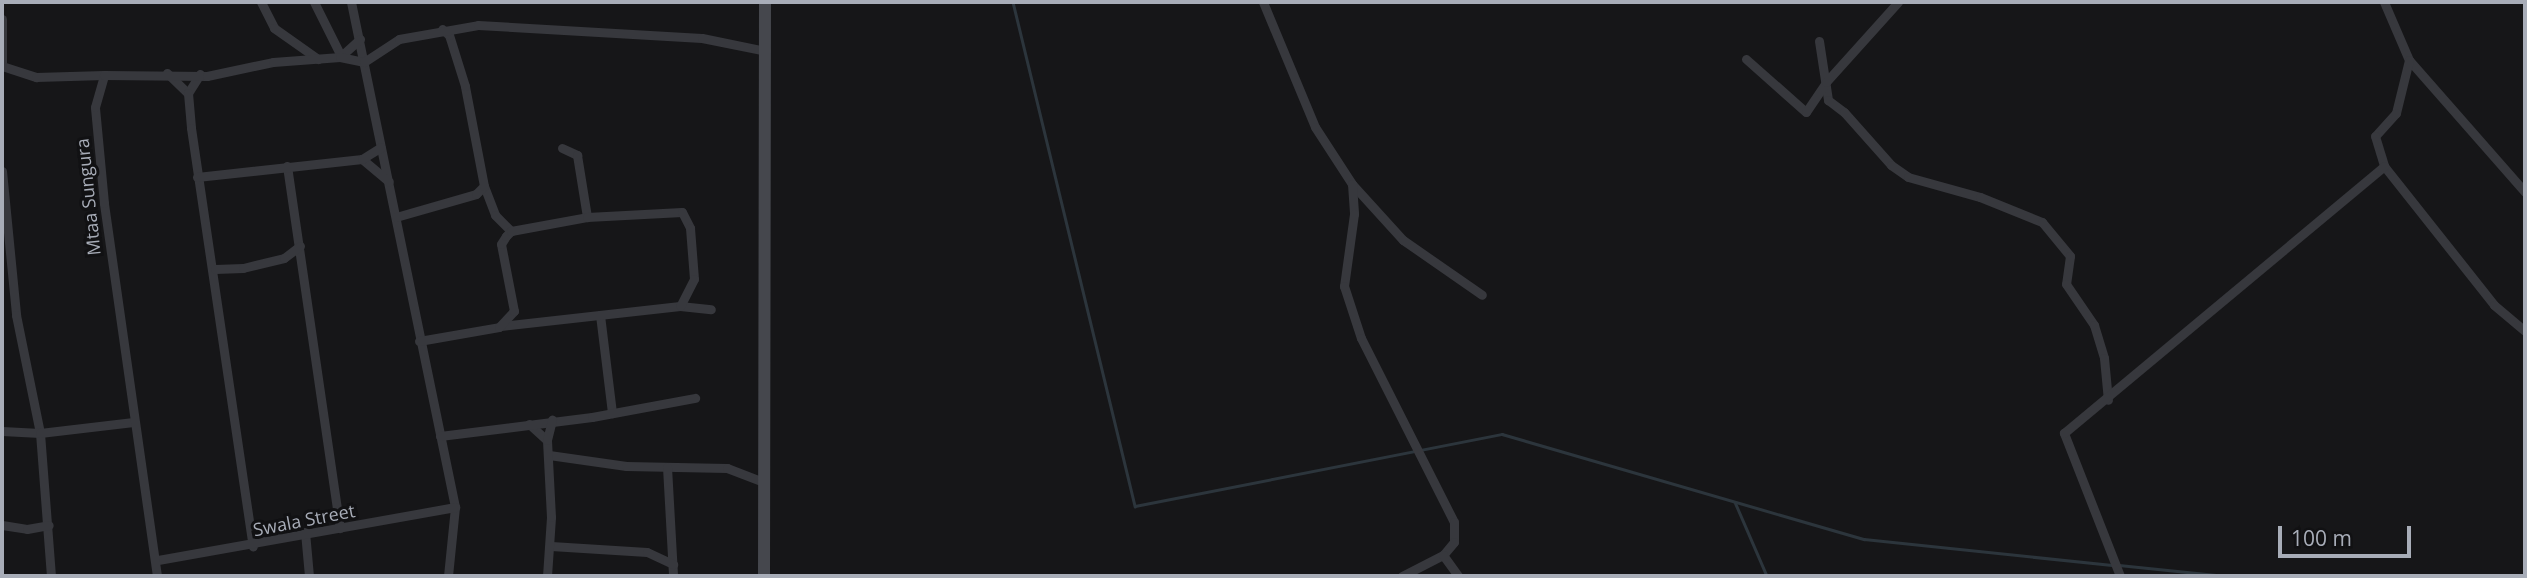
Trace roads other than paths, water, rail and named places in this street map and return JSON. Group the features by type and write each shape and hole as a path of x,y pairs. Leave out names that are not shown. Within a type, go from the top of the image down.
{"street":[{"path":"261,2 274,28 317,59"},
{"path":"314,2 341,56"},
{"path":"351,2 419,341 456,507 448,576"},
{"path":"765,2 765,576"},
{"path":"1263,2 1315,127 1352,184 1402,240 1482,295"},
{"path":"1746,60 1806,112 1826,82 1898,2"},
{"path":"2384,2 2409,60 2525,192"},
{"path":"2,19 2,64 36,77 200,74 341,56 364,62 400,39 442,29 494,26 702,38 766,51"},
{"path":"442,29 449,35 465,86 484,186 495,215 514,311 499,327"},
{"path":"341,56 360,40"},
{"path":"1819,41 1828,100 1908,177 1980,197 2042,222 2070,256 2066,284 2094,325 2104,358 2108,400"},
{"path":"2409,60 2396,113 2375,136 2384,166 2494,306 2525,331"},
{"path":"167,73 188,93"},
{"path":"200,74 188,93 197,177 215,269 214,302 253,546"},
{"name":"Mtaa Sungura","path":"104,75 95,107 133,422 158,560 157,576"},
{"path":"197,177 362,159 382,147"},
{"path":"562,148 577,155 587,217"},
{"path":"362,159 389,182"},
{"path":"287,166 340,528"},
{"path":"2120,576 2064,444 2064,433 2074,421 2108,400 2384,166"},
{"path":"2,171 6,248 16,315 40,433 51,576"},
{"path":"1352,184 1354,215 1344,264 1346,296 1361,338 1454,522 1454,541 1443,555 1402,576"},
{"path":"396,217 475,194 484,186"},
{"path":"475,194 489,200"},
{"path":"501,244 511,231 587,217 682,212 690,228 694,279 680,306"},
{"path":"495,215 511,231"},
{"path":"215,269 243,268 284,258 300,246"},
{"path":"419,341 600,314 680,306 711,309"},
{"path":"600,314 612,413"},
{"path":"440,436 612,413 695,398"},
{"path":"547,576 551,546 547,440 552,420"},
{"path":"2,430 40,433 133,422"},
{"path":"528,424 547,440"},
{"path":"549,455 667,467 727,468 764,482"},
{"path":"667,467 673,576"},
{"name":"Swala Street","path":"158,560 253,546 305,533 456,507"},
{"path":"2,525 27,529 49,525"},
{"path":"305,533 309,576"},
{"path":"551,546 647,552 673,564"},
{"path":"1443,555 1458,576"}],"waterway":[{"path":"1013,2 1135,506 1502,434 1864,539 2112,565"},
{"path":"1735,502 1767,576"},
{"path":"2119,565 2225,576"}]}
